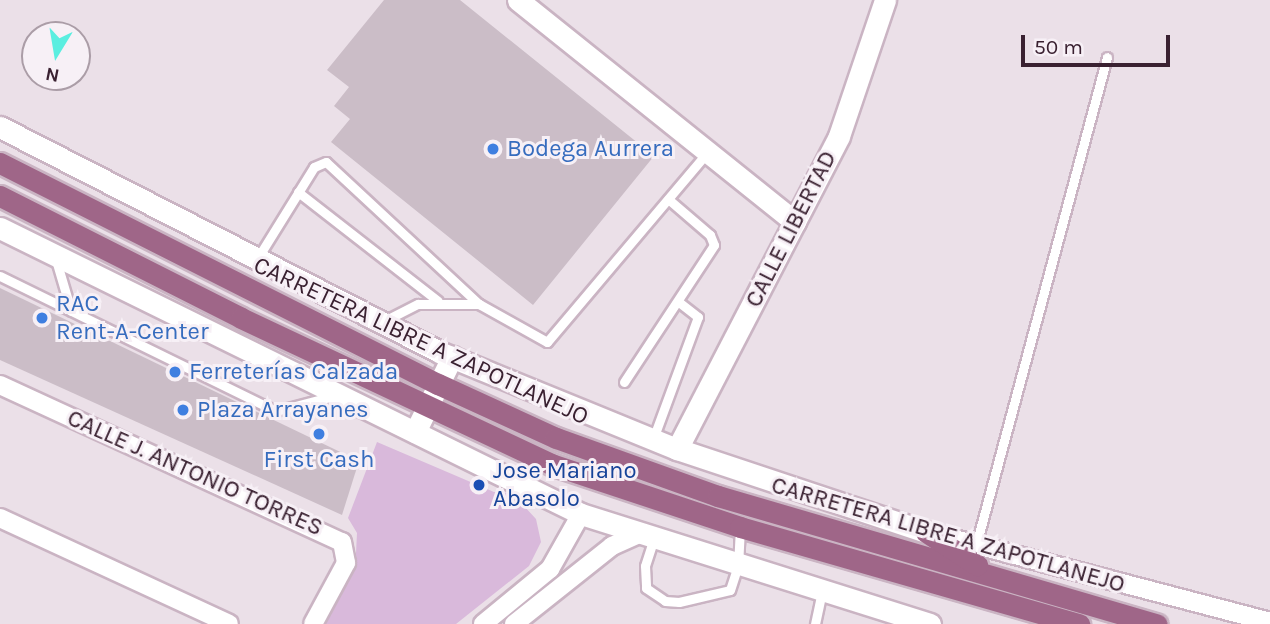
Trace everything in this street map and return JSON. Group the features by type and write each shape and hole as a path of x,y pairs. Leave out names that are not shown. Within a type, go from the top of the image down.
{"main road":[{"name":"CARRETERA LIBRE A ZAPOTLANEJO","path":"0,163 438,384 556,438 718,496 1157,624"},
{"name":"CARRETERA LIBRE A ZAPOTLANEJO","path":"0,196 427,407 551,464 740,527 1079,624"},
{"path":"926,532 997,577"}],"street":[{"path":"518,0 795,222"},
{"name":"CALLE LIBERTAD","path":"677,449 795,222 853,101 884,0"},
{"name":"CARRETERA LIBRE A ZAPOTLANEJO","path":"0,127 452,357 677,449 926,532"},
{"path":"0,228 582,514 738,566 930,624"},
{"path":"415,432 452,357"},
{"name":"CALLE J. ANTONIO TORRES","path":"0,385 334,536 347,548 346,563 313,624"},
{"path":"482,624 550,569 582,514"},
{"path":"0,518 229,624"},
{"path":"926,532 1270,622"},
{"path":"514,624 612,546 646,536"}],"lane":[{"path":"976,545 1107,57"},
{"path":"257,259 319,163 332,165 479,304 547,341 707,153"},
{"path":"298,192 438,302"},
{"path":"624,382 714,245 710,235 668,199"},
{"path":"55,255 71,311"},
{"path":"0,276 276,411 338,394"},
{"path":"383,322 403,309 438,302 479,304"},
{"path":"653,439 698,317 679,302"},
{"path":"646,536 643,578 653,595 665,601 720,595 730,590 738,566 740,527"},
{"path":"815,624 822,592"}],"shaded area":[{"path":"377,442 494,492 512,493 536,519 541,542 529,566 456,624 322,624 356,553 357,533 348,518"}],"building":[{"name":"Bodega Aurrera","path":"384,0 460,0 654,156 533,305 331,142 350,119 334,106 349,87 327,70"},
{"name":"Plaza Arrayanes","path":"0,288 359,461 342,515 0,360"}],"place":[{"name":"Bodega Aurrera","path":"493,149"},
{"name":"RAC Rent-A-Center","path":"42,318"},
{"name":"Ferreterías Calzada","path":"175,372"},
{"name":"Plaza Arrayanes","path":"183,410"},
{"name":"First Cash","path":"319,434"},
{"name":"Jose Mariano Abasolo","path":"479,485"}]}
